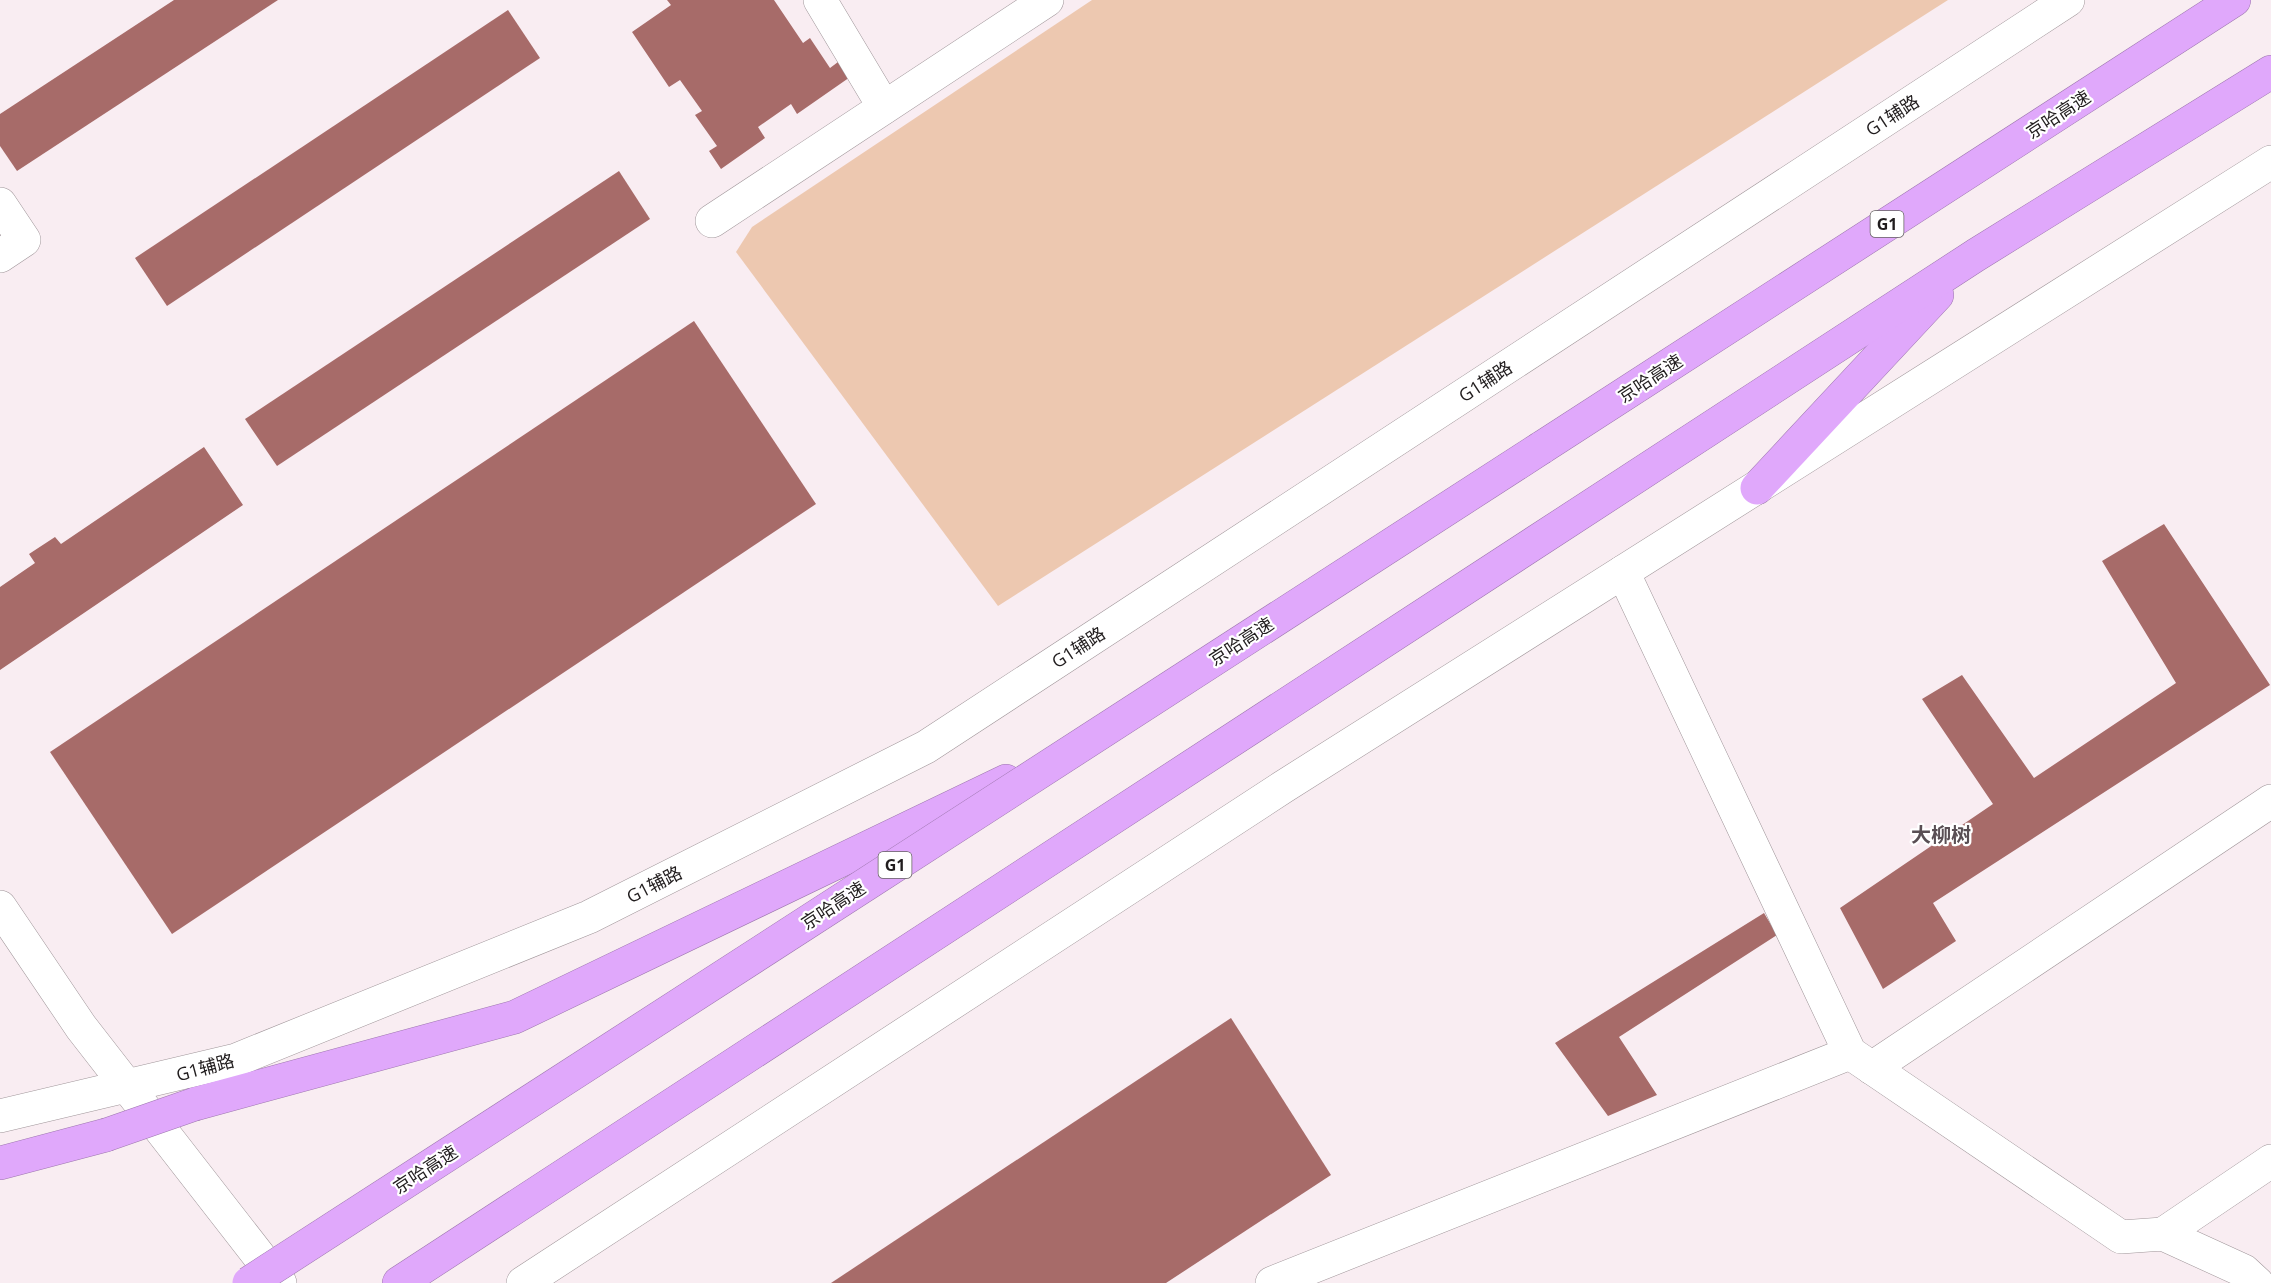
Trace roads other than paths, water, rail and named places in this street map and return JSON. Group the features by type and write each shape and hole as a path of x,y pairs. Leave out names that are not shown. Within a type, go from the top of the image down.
{"highway":[{"name":"京哈高速","path":"249,1283 2234,0"},
{"path":"399,1283 1976,255 2271,72"},
{"path":"1756,488 1976,255"},
{"path":"0,1163 106,1135 195,1104 514,1017 1081,745"}],"street":[{"path":"820,0 884,107"},
{"path":"712,220 1047,0"},
{"name":"G1辅路","path":"0,1116 236,1060 589,917 926,747 2068,0"},
{"path":"523,1283 1273,794 2271,162"},
{"path":"0,204 24,240 0,256"},
{"path":"1623,572 1861,1061 2121,1237 2163,1234 2244,1271 2257,1283"},
{"path":"1272,1283 1861,1061 2271,801"},
{"path":"0,907 81,1027 280,1283"},
{"path":"2163,1234 2271,1161"}],"district":[{"name":"大柳树","path":"1941,834"}]}
